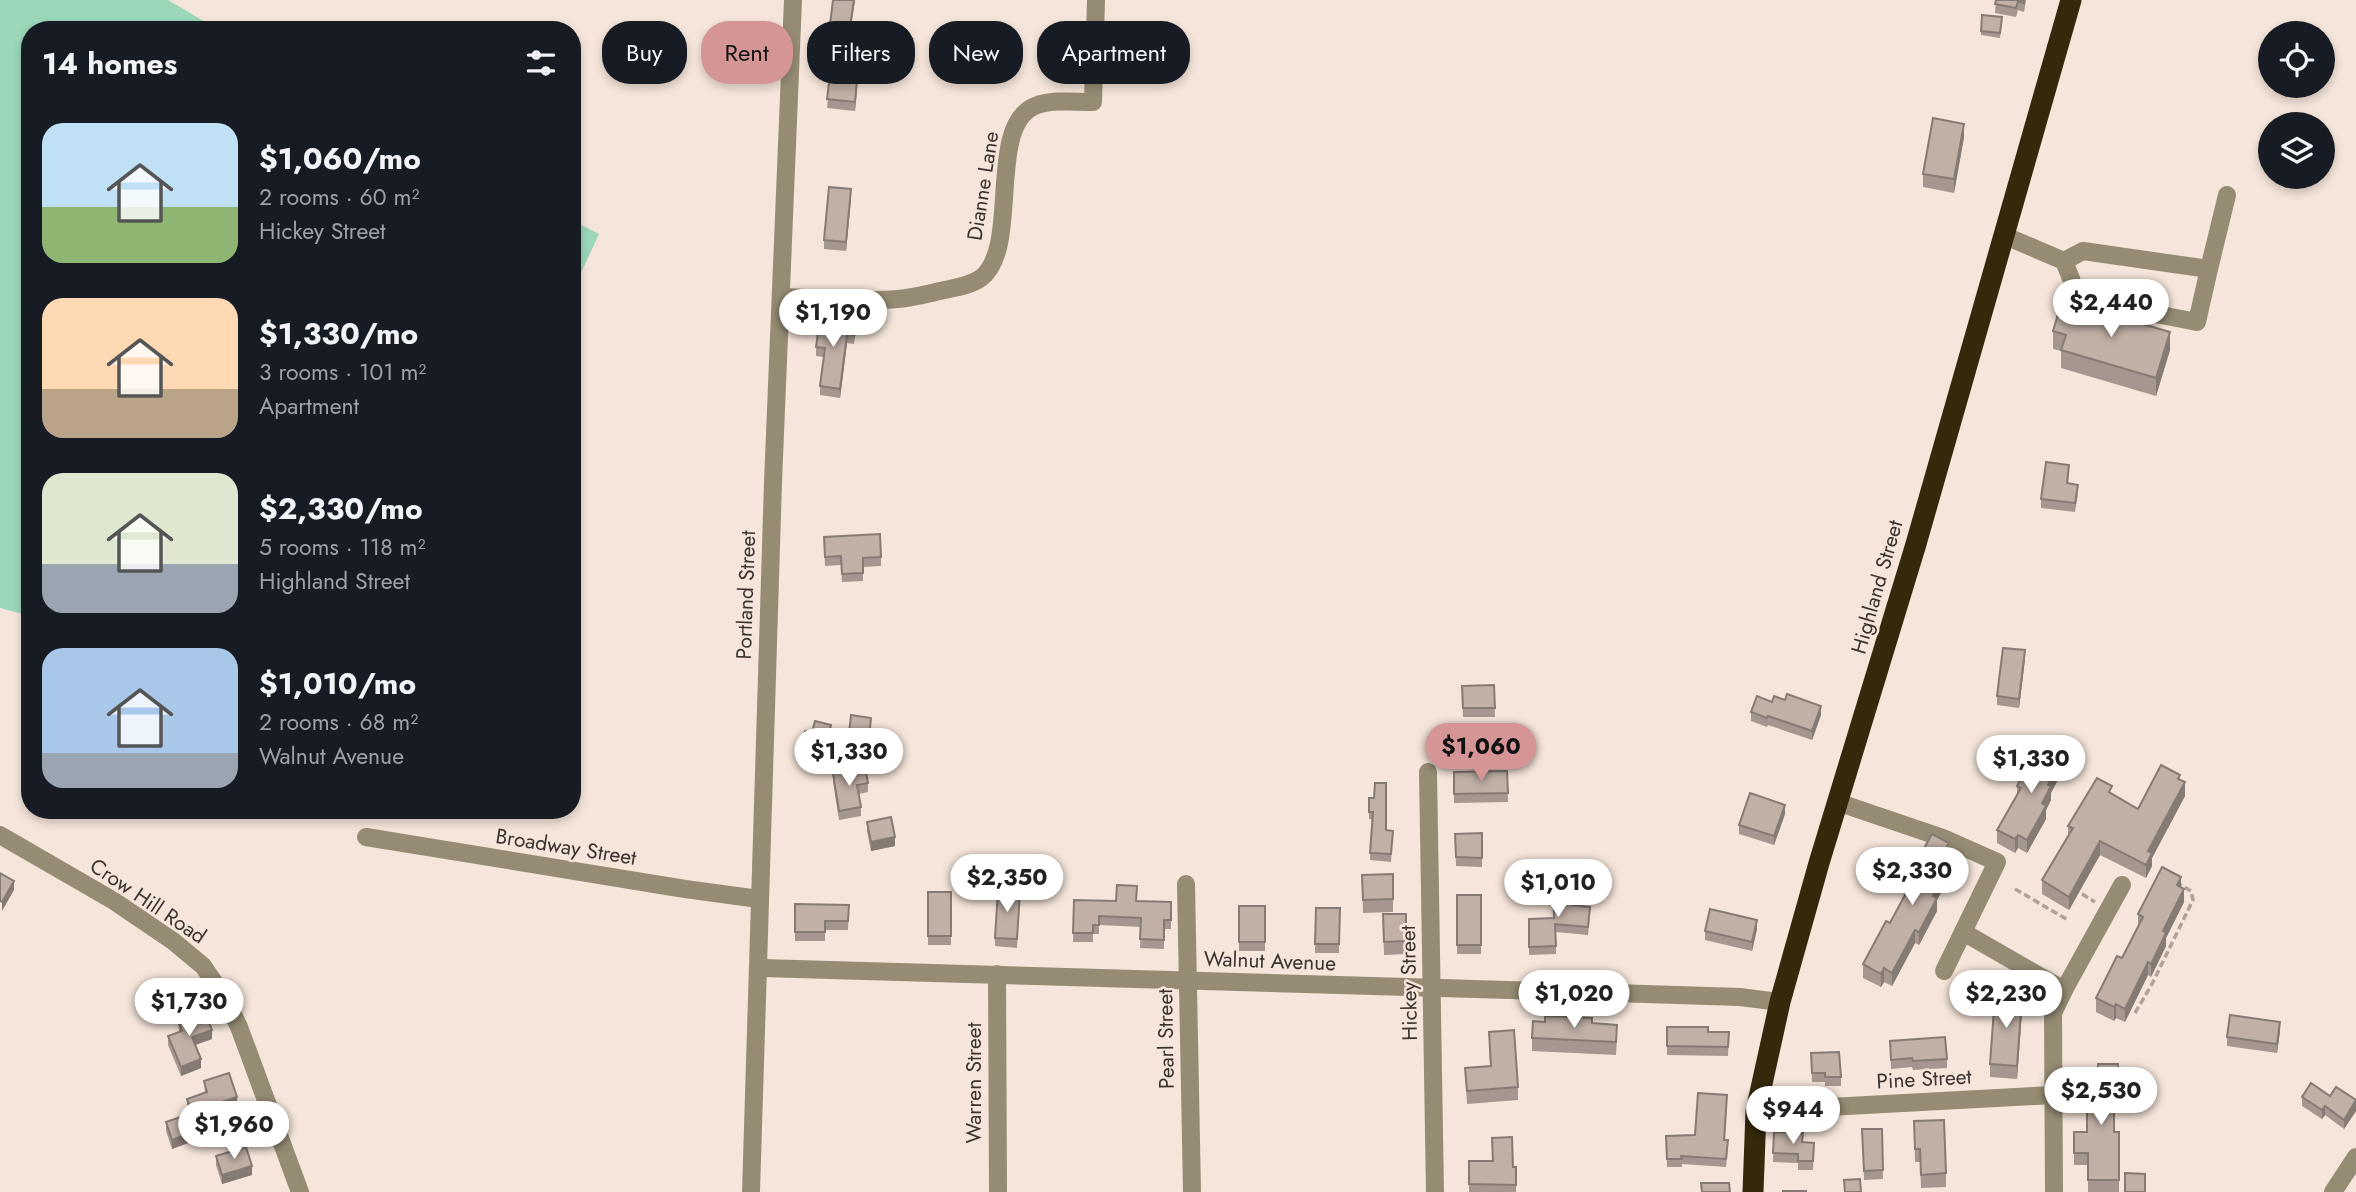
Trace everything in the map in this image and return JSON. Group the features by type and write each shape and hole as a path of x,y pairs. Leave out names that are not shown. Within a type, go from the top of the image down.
{"highway":[{"name":"Highland Street","path":"1752,1192 1756,1111 1780,1002 1837,802 1912,557 2071,0"}],"street":[{"name":"Portland Street","path":"751,1192 759,899 793,0"},
{"name":"Dianne Lane","path":"781,297 901,299 960,287 981,278 993,263 998,243 1008,153 1014,129 1022,115 1034,106 1049,103 1093,102 1096,0"},
{"path":"2003,235 2064,261 2079,299 2197,322 2227,195"},
{"path":"2064,261 2083,251 2209,269"},
{"name":"Hickey Street","path":"1428,772 1435,1192"},
{"path":"1837,802 1943,838 1997,862 1944,971"},
{"name":"Crow Hill Road","path":"0,835 114,901 173,940 203,966 225,998 239,1027 300,1192"},
{"name":"Broadway Street","path":"366,837 759,899"},
{"name":"Pearl Street","path":"1186,884 1192,1192"},
{"path":"2054,1192 2053,1013 2122,886"},
{"path":"1963,932 2064,990"},
{"name":"Walnut Avenue","path":"758,968 1727,997 1780,1002"},
{"name":"Warren Street","path":"997,974 998,1192"},
{"name":"Pine Street","path":"1756,1111 2053,1095"},
{"path":"2333,1192 2356,1157"}],"path":[{"path":"2135,1013 2193,900 2190,891 2178,883"},
{"path":"2015,889 2068,919"}],"green space":[{"path":"0,0 168,0 204,21 21,21 21,614 0,608"},
{"path":"581,225 599,234 581,273"}],"building":[{"path":"833,0 854,0 851,21 830,21"},
{"path":"1996,0 2024,0 2024,3 2018,1 2016,8 1995,4"},
{"path":"1982,15 2002,17 2000,33 1981,31"},
{"path":"829,84 857,84 855,102 827,99"},
{"path":"1933,118 1964,124 1954,179 1923,174"},
{"path":"829,187 851,189 846,242 824,240"},
{"path":"2062,301 2170,332 2156,378 2061,350 2066,335 2053,331"},
{"path":"820,318 856,322 854,335 847,334 840,389 820,386 825,348 816,347"},
{"path":"2046,462 2069,465 2067,483 2078,485 2075,503 2041,499"},
{"path":"880,534 881,557 863,558 863,573 842,574 841,556 825,557 824,537"},
{"path":"2003,648 2025,650 2019,699 1997,696"},
{"path":"1494,685 1495,708 1463,708 1462,686"},
{"path":"1787,694 1821,706 1812,731 1751,712 1757,696 1772,702 1774,696 1785,700"},
{"path":"851,715 871,718 869,737 849,734"},
{"path":"815,721 831,725 826,750 802,745 805,731 812,732"},
{"path":"2040,743 2056,751 2053,757 2061,761 2042,803 2046,806 2027,840 2018,835 2015,839 1997,830 2021,788 2017,786"},
{"path":"2161,765 2180,775 2178,779 2185,782 2148,851 2152,853 2146,865 2100,841 2069,897 2042,880 2073,828 2068,826 2097,778 2112,786 2109,792 2138,809"},
{"path":"865,767 868,783 857,785 861,807 839,811 833,773"},
{"path":"1507,771 1508,793 1454,794 1454,772"},
{"path":"1375,783 1386,783 1386,830 1393,831 1391,854 1370,853 1373,812 1369,812 1369,798 1374,798"},
{"path":"1750,793 1785,805 1774,836 1739,825"},
{"path":"891,817 895,837 871,842 867,822"},
{"path":"1482,833 1482,858 1456,857 1455,834"},
{"path":"1932,834 1949,843 1945,849 1955,854 1933,896 1937,898 1919,932 1915,930 1892,973 1884,968 1881,974 1863,964 1886,921 1890,923 1913,880 1908,877"},
{"path":"2162,867 2181,877 2177,885 2184,889 2163,931 2166,933 2151,964 2148,962 2125,1009 2116,1004 2114,1007 2096,998 2117,956 2122,958 2143,917 2138,914"},
{"path":"0,873 14,881 2,902 0,901"},
{"path":"1393,874 1393,899 1363,900 1362,875"},
{"path":"1117,885 1137,886 1136,901 1171,902 1171,920 1164,920 1164,940 1140,939 1141,918 1099,916 1099,925 1093,925 1093,933 1073,933 1074,900 1116,901"},
{"path":"1553,886 1571,886 1571,905 1590,907 1588,927 1555,924 1556,946 1529,947 1529,919 1554,918"},
{"path":"998,890 1020,891 1017,939 995,938"},
{"path":"928,892 951,892 951,936 928,936"},
{"path":"1457,895 1481,895 1481,945 1457,945"},
{"path":"795,904 849,905 848,921 825,921 825,932 795,932"},
{"path":"1239,906 1265,906 1265,942 1239,942"},
{"path":"1316,908 1340,908 1339,944 1315,944"},
{"path":"1710,909 1757,920 1752,942 1705,931"},
{"path":"1383,914 1406,914 1406,941 1384,942"},
{"path":"1995,995 2022,997 2017,1066 1990,1064"},
{"path":"204,1010 212,1030 192,1037 201,1059 181,1067 168,1036 182,1031 178,1020"},
{"path":"2230,1015 2280,1022 2277,1044 2227,1037"},
{"path":"1545,1016 1592,1018 1592,1023 1617,1025 1616,1042 1532,1038 1533,1021 1545,1022"},
{"path":"1667,1027 1708,1027 1708,1032 1729,1032 1728,1047 1667,1046"},
{"path":"1514,1030 1518,1087 1467,1091 1465,1068 1491,1066 1489,1032"},
{"path":"1945,1037 1947,1059 1891,1060 1890,1041"},
{"path":"1839,1052 1841,1077 1825,1077 1825,1073 1812,1073 1811,1053"},
{"path":"2098,1064 2118,1064 2118,1092 2114,1092 2114,1132 2119,1132 2119,1180 2088,1180 2088,1153 2074,1153 2074,1132 2087,1132 2087,1082 2098,1082"},
{"path":"229,1073 237,1097 192,1112 187,1099 207,1092 204,1081"},
{"path":"2311,1083 2330,1096 2336,1087 2356,1100 2344,1120 2325,1106 2322,1110 2302,1097"},
{"path":"1698,1093 1727,1095 1724,1140 1728,1140 1726,1159 1681,1156 1682,1159 1667,1159 1666,1136 1695,1135"},
{"path":"190,1114 196,1131 172,1140 166,1122"},
{"path":"1944,1120 1946,1173 1921,1175 1920,1149 1915,1149 1914,1121"},
{"path":"1862,1129 1882,1129 1883,1170 1864,1171"},
{"path":"1774,1132 1803,1133 1802,1142 1814,1143 1813,1161 1798,1161 1798,1154 1773,1153"},
{"path":"1512,1137 1516,1185 1469,1184 1469,1161 1493,1161 1492,1138"},
{"path":"246,1147 252,1166 222,1175 216,1156"},
{"path":"2125,1173 2145,1174 2145,1192 2125,1192"},
{"path":"1860,1179 1861,1192 1845,1192 1844,1180"},
{"path":"1701,1183 1729,1183 1730,1192 1702,1192"}]}
